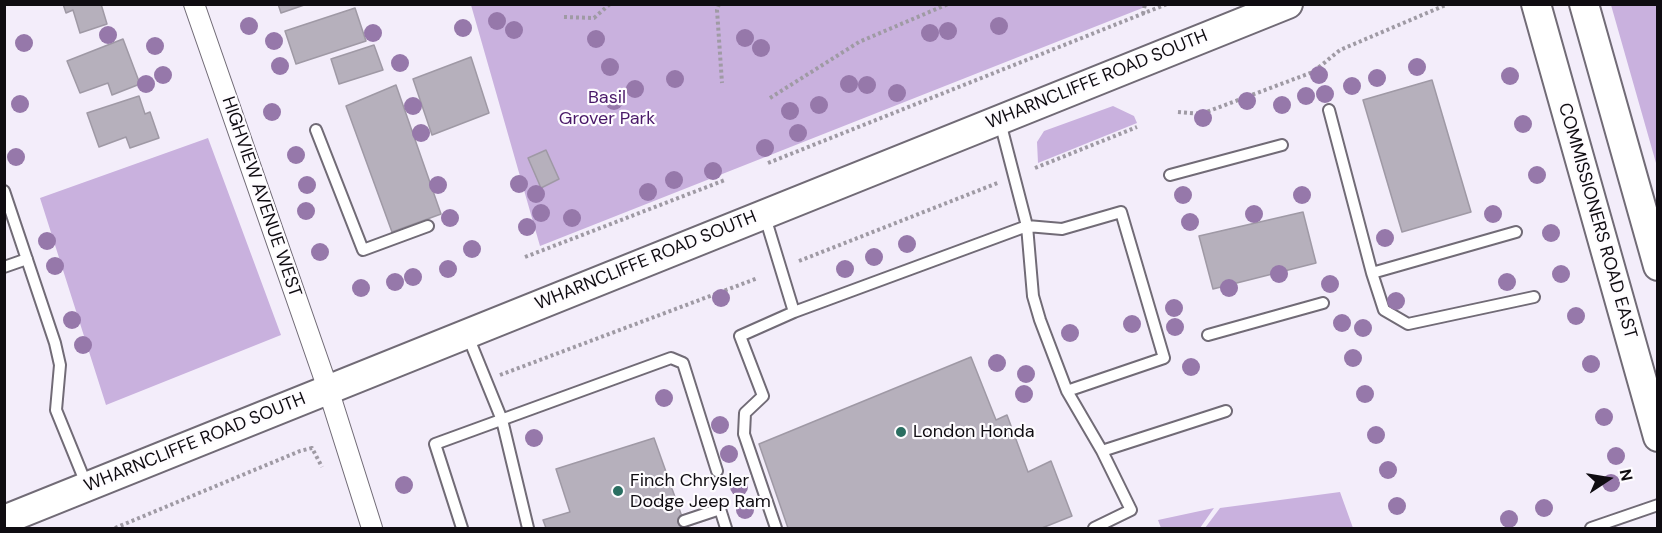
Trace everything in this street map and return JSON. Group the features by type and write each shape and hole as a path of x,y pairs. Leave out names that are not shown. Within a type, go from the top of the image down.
{"main road":[{"name":"WHARNCLIFFE ROAD SOUTH","path":"4,520 1288,4"},
{"name":"COMMISSIONERS ROAD EAST","path":"1536,4 1658,436"},
{"path":"1584,4 1658,266"}],"street":[{"name":"HIGHVIEW AVENUE WEST","path":"194,4 328,389 372,528"}],"lane":[{"path":"1329,110 1384,310 1408,324 1534,297"},
{"path":"1000,119 1027,226 1034,296 1067,391 1102,451 1131,510 1094,528"},
{"path":"316,130 363,250 428,226"},
{"path":"1170,176 1282,146"},
{"path":"4,191 60,365 56,410 87,487"},
{"path":"776,528 744,434 746,413 763,396 740,336 794,312 1027,226 1062,229 1120,212 1164,358 1067,391"},
{"path":"765,214 794,312"},
{"path":"1372,273 1516,232"},
{"path":"4,267 27,259"},
{"path":"1208,334 1323,303"},
{"path":"466,334 501,420 528,528"},
{"path":"462,528 435,444 671,358 682,363 717,471"},
{"path":"1102,451 1226,411"},
{"path":"1591,528 1658,505"},
{"path":"684,521 720,509 726,528"}],"path":[{"path":"564,16 594,18 610,4"},
{"path":"719,4 717,10 718,42 722,84"},
{"path":"770,98 859,42 948,4"},
{"path":"1143,14 1145,4"},
{"path":"768,162 1167,4"},
{"path":"1178,112 1201,114 1313,72 1340,50 1448,4"},
{"path":"1035,168 1137,127"},
{"path":"525,257 725,180"},
{"path":"799,261 1000,182"},
{"path":"486,380 758,278"},
{"path":"115,528 300,451 312,448 322,467"}],"green space":[{"name":"Basil Grover Park","path":"471,5 1150,5 540,246"},
{"path":"1611,5 1657,5 1657,170 1656,163"},
{"path":"1113,106 1134,116 1137,123 1038,163 1037,142 1044,131"},
{"path":"208,138 281,335 106,405 40,198"},
{"path":"1340,492 1353,528 1205,528 1220,508"},
{"path":"1214,508 1200,528 1161,528 1158,520"}],"building":[{"path":"63,4 101,4 107,24 80,33 73,10 66,13"},
{"path":"278,4 307,4 281,13"},
{"path":"355,8 366,41 296,64 285,31"},
{"path":"123,39 140,84 112,95 108,83 80,93 67,61"},
{"path":"374,45 383,70 339,84 331,59"},
{"path":"471,57 489,113 432,135 413,79"},
{"path":"1432,80 1471,212 1402,232 1363,100"},
{"path":"396,85 441,214 392,232 346,106"},
{"path":"139,96 145,114 150,112 159,138 130,148 126,137 99,147 87,113"},
{"path":"546,150 559,179 541,188 528,158"},
{"path":"1303,212 1316,263 1213,289 1199,236"},
{"name":"London Honda","path":"971,357 996,420 1007,415 1028,472 1051,461 1072,516 1042,528 788,528 759,444"},
{"name":"Finch Chrysler Dodge Jeep Ram","path":"654,438 686,528 546,528 543,520 570,512 556,469"}],"place":[{"name":"London Honda","path":"901,432"},
{"name":"Finch Chrysler Dodge Jeep Ram","path":"618,491"}]}
